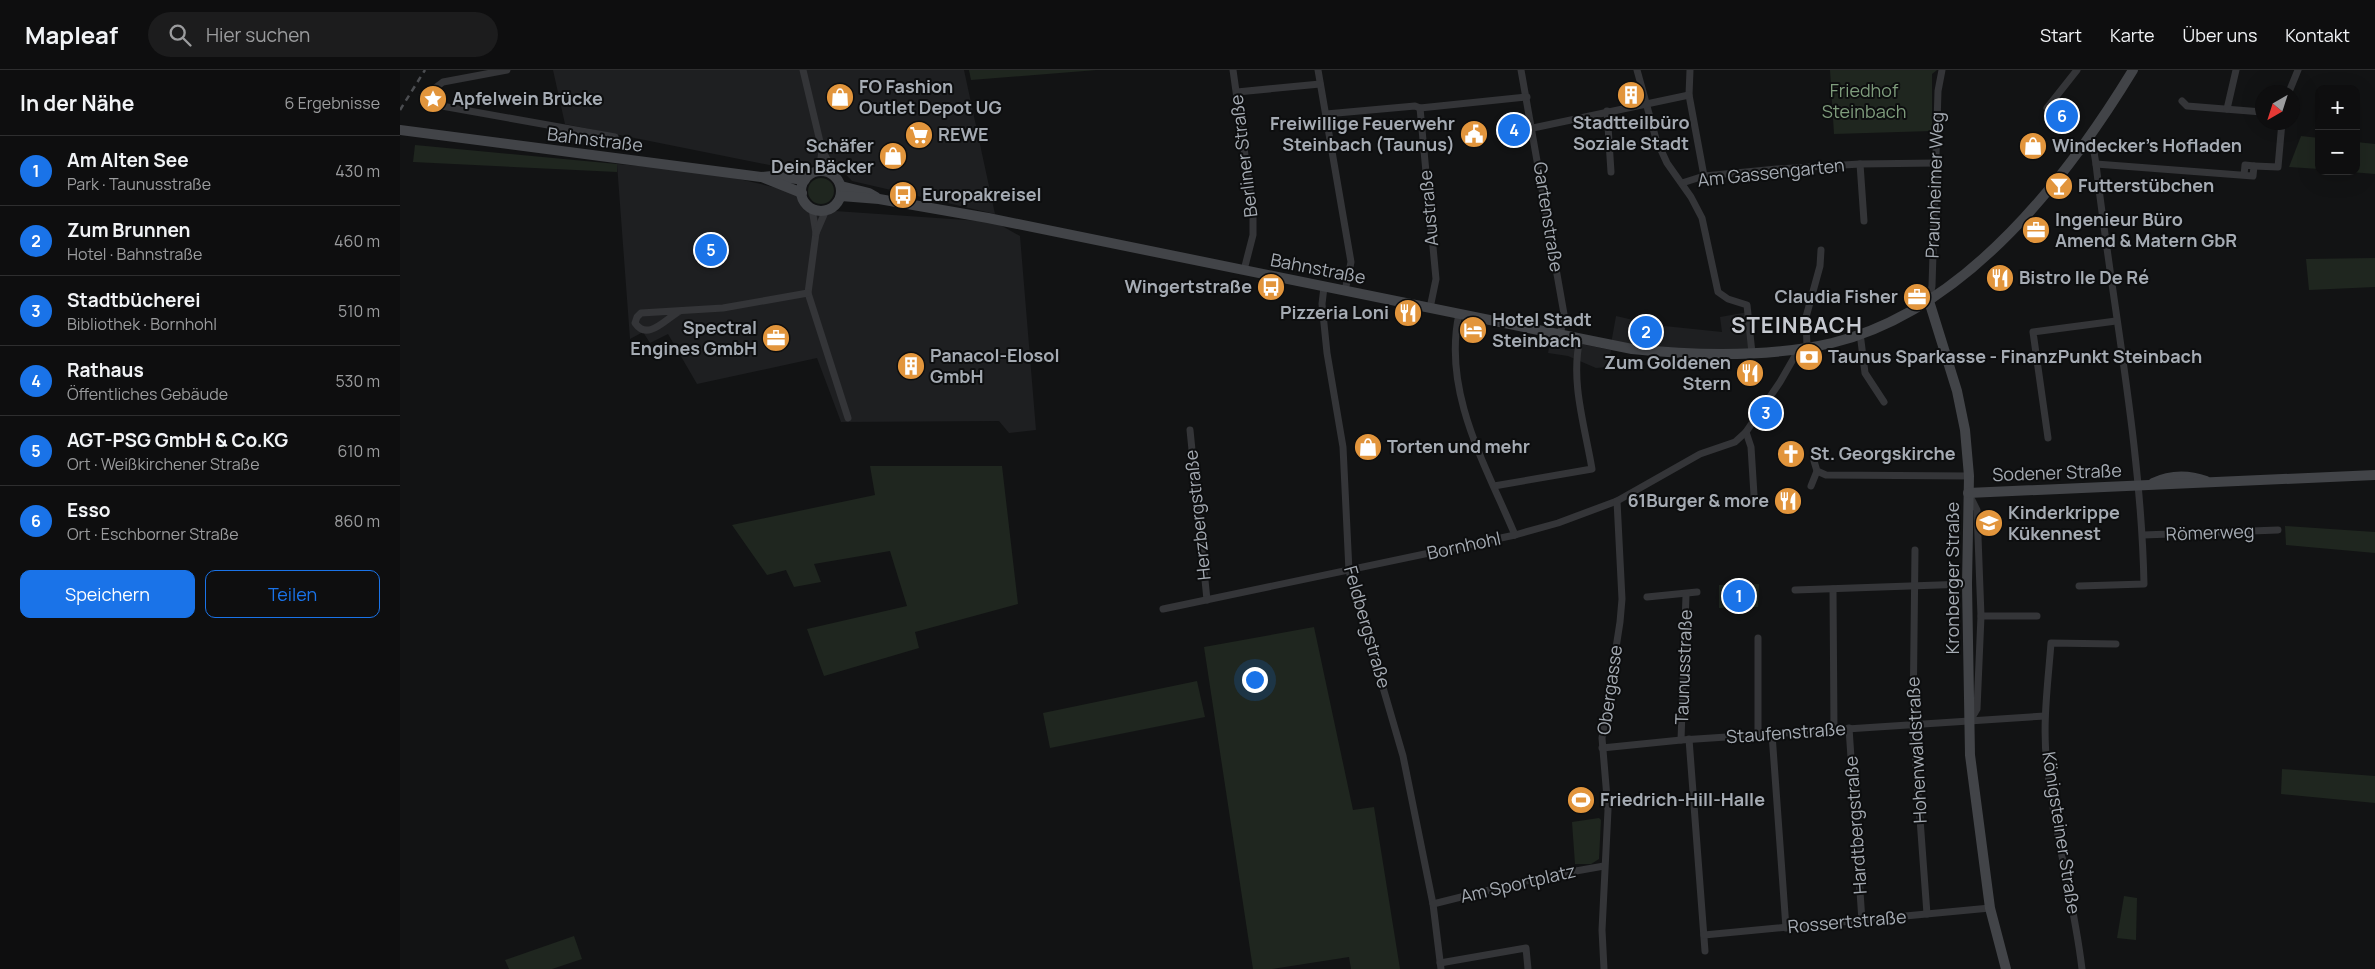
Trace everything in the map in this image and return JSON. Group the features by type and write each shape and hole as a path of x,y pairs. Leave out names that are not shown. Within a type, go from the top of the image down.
{"main road":[{"name":"Bahnstraße","path":"841,191 869,193 879,199 988,218 1560,336 1656,351 1752,353 1803,349 1860,333 1896,319 1929,301 2002,239 2086,142 2133,70"},
{"name":"Bahnstraße","path":"400,130 761,177 772,176 805,180"},
{"path":"824,172 834,176 841,191 838,203 826,210 812,209 805,202 802,193 805,180 824,172"},
{"name":"Bahnstraße","path":"761,177 802,193"},
{"path":"1929,301 1958,391 1965,430 1969,476 1968,493"},
{"name":"Sodener Straße","path":"1968,493 2213,484 2375,475"},
{"name":"Kronberger Straße","path":"1968,493 1967,584 1970,755 1990,908 2006,969"}],"street":[{"name":"Bahnstraße","path":"507,70 440,83 425,103 615,137"},
{"path":"802,70 822,150 828,162 824,172"},
{"name":"Berliner Straße","path":"1233,70 1253,212 1253,236 1244,270"},
{"path":"1318,70 1351,262 1345,291"},
{"name":"Gartenstraße","path":"1521,70 1533,128 1564,314 1560,336"},
{"path":"1637,70 1644,103 1656,139 1667,163 1702,218 1718,292 1728,300 1747,305 1752,353"},
{"path":"1690,70 1689,95 1704,176"},
{"name":"Praunheimer Weg","path":"1929,301 1932,286 1938,91 1942,70"},
{"path":"2047,108 2076,70"},
{"path":"2227,109 2236,70"},
{"path":"2292,85 2298,70"},
{"path":"1237,92 1320,84"},
{"path":"1533,128 1689,95"},
{"path":"1326,114 1415,106 1420,108 1527,97"},
{"path":"2182,101 2187,106 2255,111"},
{"name":"Austraße","path":"1420,108 1436,279 1430,308"},
{"path":"1607,111 1611,172"},
{"path":"2096,164 2253,176 2254,166 2278,168 2281,130"},
{"path":"2079,586 2144,584 2143,486 2116,321 2096,164 2094,152 2086,142"},
{"name":"Am Gassengarten","path":"1682,184 1704,176 1860,164 1936,163"},
{"name":"Am Gassengarten","path":"1860,164 1864,221"},
{"path":"812,209 816,233"},
{"path":"826,210 816,233 808,294 848,418"},
{"path":"1803,349 1806,317 1820,266 1821,250"},
{"name":"Feldbergstraße","path":"1324,287 1322,304 1327,353 1343,447 1349,571 1397,732 1433,904 1441,966 1526,948 1528,969"},
{"path":"680,311 653,330 646,332 640,329 636,323 637,317 642,313 723,308 808,294"},
{"path":"1459,314 1454,336 1464,414 1514,535"},
{"path":"2048,438 2033,332 2116,321"},
{"path":"1860,333 1865,373 1884,402"},
{"path":"1494,486 1592,469 1576,377 1576,353 1580,339"},
{"name":"Bornhohl","path":"1163,609 1514,535 1558,523 1617,501 1700,454 1735,442 1746,432 1803,349"},
{"name":"Herzbergstraße","path":"1190,430 1207,600"},
{"path":"1746,432 1751,447 1754,495"},
{"path":"1811,486 1817,471 1814,461"},
{"path":"1817,471 1826,475 1969,476"},
{"name":"Kronberger Straße","path":"1968,493 1977,510 1981,616 1977,709 1970,721"},
{"name":"Obergasse","path":"1604,969 1602,930 1608,810 1602,748 1603,726 1620,622 1622,598 1617,501"},
{"name":"Römerweg","path":"2143,535 2278,530"},
{"name":"Hohenwaldstraße","path":"1915,550 1913,724 1927,914"},
{"path":"1795,590 1967,584"},
{"path":"1833,589 1834,730"},
{"name":"Taunusstraße","path":"1647,596 1686,595 1697,592"},
{"name":"Taunusstraße","path":"1686,595 1685,739 1704,951"},
{"name":"Kronberger Straße","path":"1981,616 2037,616"},
{"path":"1758,638 1758,735"},
{"name":"Königsteiner Straße","path":"2082,969 2074,911 2061,854 2047,766 2045,716 2051,643 2116,644"},
{"path":"1970,721 2045,716"},
{"name":"Staufenstraße","path":"1602,748 1685,739 1970,721"},
{"name":"Hardtbergstraße","path":"1849,728 1862,921"},
{"path":"1772,734 1786,928"},
{"name":"Am Sportplatz","path":"1433,904 1542,877 1604,866"},
{"name":"Rossertstraße","path":"1704,935 1990,908"}],"shaded area":[{"path":"553,70 964,70 995,214 852,181 835,163 809,166 799,171 565,124"},
{"path":"617,164 708,172 795,192 806,209 995,222 1020,236 1036,430 1009,433 999,421 841,422 817,358 697,384 668,334 650,343 643,332 630,339"},
{"path":"1748,312 1752,353 1611,344 1616,316 1655,325 1722,332 1720,317"},
{"path":"1551,338 1611,350 1608,367 1596,368 1568,356 1548,353"}],"green space":[{"path":"969,70 1097,70 971,80"},
{"name":"Friedhof Steinbach","path":"1830,70 1937,70 1932,74 1932,131 1834,134"},
{"path":"2301,136 2315,138 2315,169 2289,167"},
{"path":"2360,142 2375,144 2375,174 2360,173"},
{"path":"415,145 617,164 617,172 413,162"},
{"path":"821,178 830,182 834,191 830,200 821,204 812,200 808,191 812,182"},
{"path":"2375,258 2375,287 2309,290 2306,259"},
{"path":"870,466 1002,466 1018,604 915,632 919,648 824,676 807,629 907,606 890,551 814,564 821,582 794,587 786,570 767,575 732,525 875,495"},
{"path":"2285,526 2375,532 2375,553 2286,545"},
{"path":"1759,584 1758,607 1719,608 1719,585"},
{"path":"1314,627 1353,810 1374,807 1400,969 1351,969 1349,957 1272,969 1253,969 1204,647"},
{"path":"1197,681 1205,717 1050,748 1043,713"},
{"path":"2282,769 2375,776 2375,803 2281,794"},
{"path":"1599,818 1601,820 1599,859 1591,864 1575,864 1572,822"},
{"path":"2124,896 2137,898 2136,940 2117,938"},
{"path":"574,936 582,959 552,969 509,969 505,960"}],"railway":[{"path":"400,110 425,70"}],"place":[{"name":"Stadtteilbüro Soziale Stadt","path":"1631,95"},
{"name":"FO Fashion Outlet Depot UG","path":"840,97"},
{"name":"Apfelwein Brücke","path":"433,99"},
{"name":"Esso","path":"2062,116"},
{"name":"Rathaus","path":"1514,130"},
{"name":"Freiwillige Feuerwehr Steinbach (Taunus)","path":"1474,134"},
{"name":"REWE","path":"919,135"},
{"name":"Windecker's Hofladen","path":"2033,146"},
{"name":"Schäfer Dein Bäcker","path":"893,156"},
{"name":"Futterstübchen","path":"2059,186"},
{"name":"Europakreisel","path":"903,195"},
{"name":"Ingenieur Büro Amend & Matern GbR","path":"2036,230"},
{"name":"AGT-PSG GmbH & Co.KG","path":"711,250"},
{"name":"Bistro Ile De Ré","path":"2000,278"},
{"name":"Wingertstraße","path":"1271,287"},
{"name":"Claudia Fisher","path":"1917,297"},
{"name":"Pizzeria Loni","path":"1408,313"},
{"name":"Hotel Stadt Steinbach","path":"1473,330"},
{"name":"Zum Brunnen","path":"1646,332"},
{"name":"Spectral Engines GmbH","path":"776,338"},
{"name":"Taunus Sparkasse - FinanzPunkt Steinbach","path":"1809,357"},
{"name":"Panacol-Elosol GmbH","path":"911,366"},
{"name":"Zum Goldenen Stern","path":"1750,373"},
{"name":"Stadtbücherei","path":"1766,413"},
{"name":"Torten und mehr","path":"1368,447"},
{"name":"St. Georgskirche","path":"1791,454"},
{"name":"61Burger & more","path":"1788,501"},
{"name":"Kinderkrippe Kükennest","path":"1989,523"},
{"name":"Am Alten See","path":"1739,596"},
{"name":"Friedrich-Hill-Halle","path":"1581,800"}],"district":[{"name":"STEINBACH","path":"1797,325"}]}
